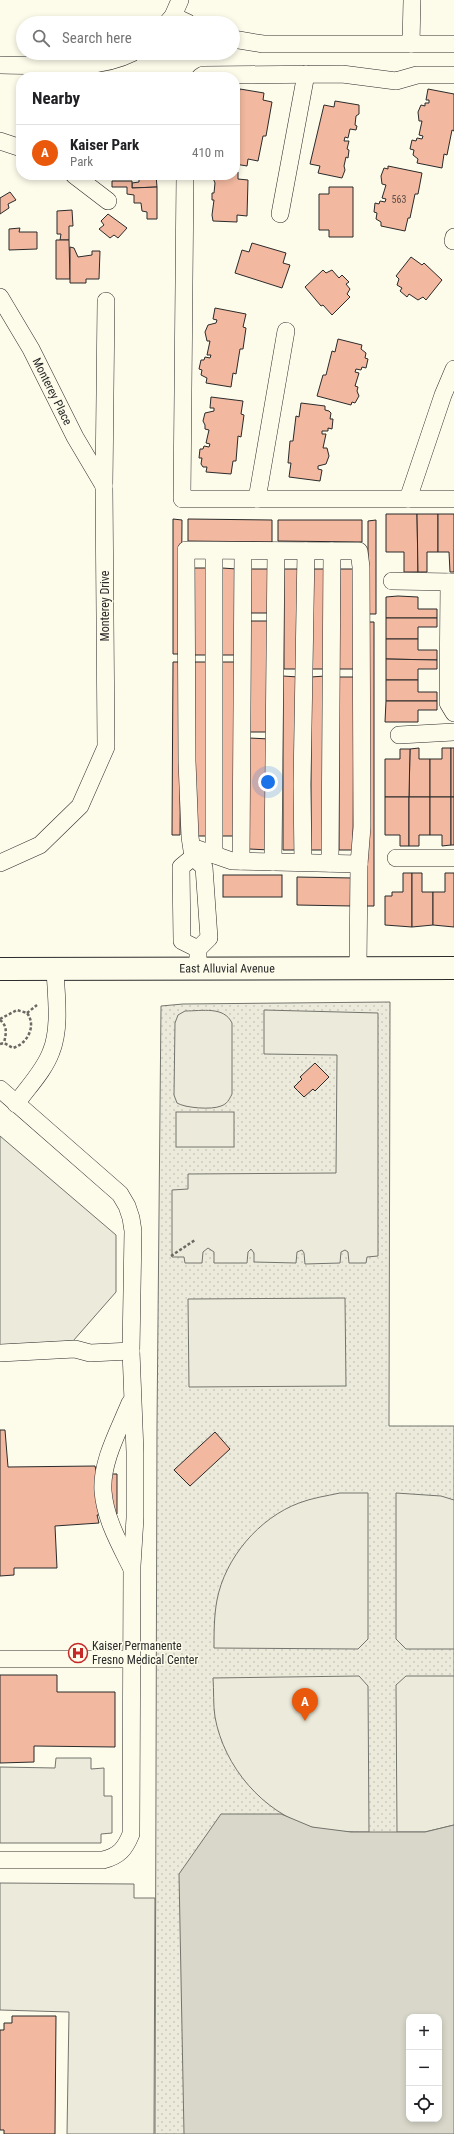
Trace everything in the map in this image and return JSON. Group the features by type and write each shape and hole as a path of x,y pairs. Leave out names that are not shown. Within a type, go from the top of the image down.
{"main road":[{"name":"East Alluvial Avenue","path":"0,969 55,969 198,959 358,968 454,968"}],"street":[{"path":"177,16 180,0"},
{"path":"412,0 412,44"},
{"path":"240,40 263,44 454,44"},
{"path":"0,65 49,71 115,60"},
{"path":"280,214 306,74"},
{"path":"240,75 342,74 396,81 417,75 454,75"},
{"path":"0,141 16,146"},
{"path":"80,180 108,202"},
{"path":"185,180 182,499 454,499"},
{"name":"Monterey Place","path":"1,297 31,349 75,437 104,486"},
{"name":"Monterey Drive","path":"0,863 40,845 80,806 106,747 104,486 106,301"},
{"path":"257,499 286,331"},
{"path":"408,499 443,395 454,369"},
{"path":"193,852 181,867 182,941 198,959 209,938 204,866 193,852 187,761 186,550 243,552 359,551 361,568 362,827 358,968"},
{"path":"214,551 214,855"},
{"path":"273,862 276,551"},
{"path":"303,862 302,785 306,551"},
{"path":"330,862 332,551"},
{"path":"241,861 243,552"},
{"path":"392,581 451,582 448,703 454,713"},
{"path":"399,735 454,732"},
{"path":"193,852 214,855 232,861 330,862 360,864"},
{"path":"396,858 454,858"},
{"path":"181,910 207,908"},
{"path":"16,1104 46,1062 52,1051 55,1033 55,969"},
{"path":"0,1089 100,1175 120,1194 127,1206 133,1231 131,1345 135,1452 135,1518 132,1569 131,1834 126,1846 119,1854 103,1860 0,1860"},
{"path":"0,1353 75,1349 90,1343 131,1345"},
{"path":"132,1397 109,1456 103,1478 103,1491 111,1525 132,1569"},
{"path":"0,1660 132,1659"}],"path":[{"path":"27,1013 37,1005"},
{"path":"4,1043 6,1032 5,1026 0,1019 17,1010 27,1013"},
{"path":"0,1044 4,1043 13,1048 18,1046 29,1036 30,1022 27,1013"},
{"path":"171,1256 195,1240"}],"shaded area":[{"path":"390,1002 389,1426 454,1426 454,2134 155,2134 157,1425 161,1006 183,1004"},
{"path":"205,1010 218,1012 224,1014 232,1023 232,1094 228,1102 221,1106 199,1108 177,1103 174,1095 175,1023 178,1015 185,1011"},
{"path":"264,1010 378,1013 378,1256 367,1257 366,1263 349,1263 348,1252 345,1250 341,1252 340,1263 305,1264 304,1253 302,1250 297,1252 296,1263 254,1262 254,1253 251,1249 248,1252 247,1263 214,1263 214,1252 208,1248 203,1252 202,1263 185,1263 184,1257 172,1257 172,1190 188,1189 188,1174 336,1173 337,1055 264,1054"},
{"path":"176,1112 234,1112 234,1147 176,1147"},
{"path":"0,1136 116,1235 116,1292 73,1341 0,1345"},
{"path":"345,1298 346,1386 189,1387 188,1299"},
{"path":"340,1493 368,1493 368,1639 358,1649 214,1648 215,1612 221,1584 236,1555 246,1541 270,1519 284,1510 299,1503"},
{"path":"396,1493 441,1496 454,1500 454,1649 406,1649 396,1639"},
{"path":"359,1676 368,1686 369,1832 332,1831 311,1827 293,1820 277,1811 248,1785 237,1770 227,1753 215,1717 213,1678"},
{"path":"406,1676 454,1676 454,1825 425,1832 397,1832 396,1685"},
{"path":"56,1758 91,1758 91,1769 104,1768 104,1796 112,1796 112,1833 101,1834 101,1843 0,1843 0,1767 55,1768"},
{"path":"221,1814 281,1814 312,1827 351,1832 425,1832 454,1825 454,2134 184,2134 179,1874"},
{"path":"0,1883 134,1884 134,1898 155,1898 154,2134 67,2134 69,2012 0,2010"}],"building":[{"path":"240,89 264,93 263,100 272,102 266,136 263,136 258,161 248,159 247,166 240,165"},
{"path":"428,89 454,94 454,131 452,130 447,155 444,154 442,168 417,163 418,159 413,155 414,150 410,149 412,140 416,141 417,138 422,139 423,136 419,135 422,121 419,121 418,112 421,105 425,106 425,103 429,103 429,100 426,100"},
{"path":"335,101 359,105 359,114 356,116 356,130 350,129 348,138 345,137 344,141 349,141 347,149 349,150 348,158 346,157 344,166 345,170 342,178 318,173 320,166 310,164 324,105 334,107"},
{"path":"388,166 422,173 418,194 415,194 410,218 408,218 405,231 381,226 381,222 376,219 377,213 374,212 375,203 379,204 380,201 385,202 386,199 382,198 386,185 382,184 381,176 384,168 388,169"},
{"path":"139,180 156,180 157,187 132,188 132,183 139,182"},
{"path":"214,180 248,180 247,216 237,215 237,222 213,221 212,215 214,200 212,200 212,193 214,193"},
{"path":"112,181 132,181 132,188 157,187 157,219 147,219 147,212 142,211 141,203 134,203 134,195 127,194 127,187 112,187"},
{"path":"329,187 353,187 353,237 329,237 329,230 319,230 319,194 329,194"},
{"path":"10,192 16,200 8,204 9,208 0,214 0,198"},
{"path":"72,210 73,226 69,226 69,240 60,240 61,234 57,234 57,211"},
{"path":"108,214 127,228 118,238 114,235 110,238 99,229 104,225 101,221"},
{"path":"20,228 19,232 37,232 37,249 9,250 9,229"},
{"path":"56,240 69,240 70,279 56,279"},
{"path":"252,243 286,253 283,263 290,265 282,288 235,273 242,250 249,252"},
{"path":"70,247 74,248 78,257 92,255 92,251 100,251 99,279 86,279 86,283 70,283"},
{"path":"411,257 422,265 424,263 442,280 426,300 423,297 418,300 409,294 407,297 400,291 402,288 397,285 399,279 396,276"},
{"path":"323,270 326,273 332,270 339,278 342,275 349,282 346,284 350,289 347,294 350,297 332,315 323,305 321,306 305,287"},
{"path":"215,308 246,314 243,327 246,328 243,349 240,349 236,374 233,373 231,387 206,383 207,378 201,375 202,370 199,369 201,360 204,360 205,357 210,358 211,355 207,355 210,341 207,341 205,332 208,325 216,323 217,320 213,319"},
{"path":"338,339 362,345 361,349 366,353 365,358 368,359 366,368 362,367 361,370 356,369 355,372 359,373 355,386 358,387 357,391 359,396 355,403 352,402 351,405 317,396 323,375 326,375 332,351 335,352"},
{"path":"211,397 243,401 241,414 244,415 241,437 238,436 236,461 233,461 231,474 206,472 207,467 203,467 201,464 202,458 199,458 200,449 203,449 204,446 209,447 210,444 206,443 209,430 205,429 203,421 205,413 214,411 214,408 210,408"},
{"path":"301,403 325,406 325,410 331,413 330,419 333,419 332,429 328,428 328,431 322,431 322,434 326,434 323,448 327,448 329,456 326,464 318,466 318,469 322,470 320,481 289,477 291,463 288,463 290,441 293,441 296,416 299,417"},
{"path":"386,514 417,514 418,572 404,572 404,552 386,552"},
{"path":"417,514 438,514 438,552 427,552 427,572 418,572"},
{"path":"438,514 454,514 454,572 450,572 449,552 438,552"},
{"path":"173,519 182,520 181,654 173,654"},
{"path":"188,519 272,520 272,542 188,541"},
{"path":"278,520 362,520 362,542 278,541"},
{"path":"376,520 376,614 368,614 368,521"},
{"path":"194,568 209,568 208,655 194,655"},
{"path":"222,568 237,569 236,655 222,655"},
{"path":"250,569 271,569 270,613 250,613"},
{"path":"284,569 299,569 298,669 284,669"},
{"path":"312,569 327,569 326,669 312,669"},
{"path":"340,569 354,569 354,669 339,669"},
{"path":"386,597 418,597 418,609 437,609 437,618 386,618"},
{"path":"386,618 437,618 437,627 418,627 418,639 386,639"},
{"path":"249,621 271,621 270,732 249,732"},
{"path":"367,622 374,622 374,906 366,906"},
{"path":"386,639 418,639 418,650 437,650 437,660 386,659"},
{"path":"386,659 437,660 437,669 418,669 418,680 386,680"},
{"path":"173,662 181,662 180,835 172,835"},
{"path":"194,662 208,662 207,836 193,836"},
{"path":"221,662 236,662 235,836 221,836"},
{"path":"283,676 298,677 297,850 283,850"},
{"path":"325,676 325,850 311,850 311,677"},
{"path":"339,677 354,677 353,850 339,850"},
{"path":"386,680 418,680 418,692 437,692 437,701 386,701"},
{"path":"386,701 437,701 437,710 418,710 418,722 385,722"},
{"path":"249,738 270,739 270,850 249,849"},
{"path":"419,748 419,759 430,759 430,797 409,797 410,749"},
{"path":"442,748 451,748 451,797 430,797 430,759 442,759"},
{"path":"451,748 454,748 454,797 451,797"},
{"path":"400,749 410,749 409,797 385,797 385,759 400,759"},
{"path":"385,797 409,797 409,846 400,846 400,835 385,835"},
{"path":"409,797 430,797 430,835 419,835 419,846 409,846"},
{"path":"430,797 451,797 451,845 442,846 442,835 430,835"},
{"path":"451,797 454,797 454,845 451,845"},
{"path":"403,873 412,873 412,927 385,925 385,896 392,896 392,892 403,892"},
{"path":"412,873 422,873 422,892 433,892 433,925 412,927"},
{"path":"445,873 454,873 454,927 433,925 433,892 445,892"},
{"path":"223,875 282,875 282,897 223,897"},
{"path":"297,877 353,878 352,906 297,905"},
{"path":"315,1063 329,1077 315,1091 313,1089 304,1097 294,1087 302,1079 300,1077"},
{"path":"0,1430 5,1430 8,1467 95,1466 97,1474 117,1474 117,1514 97,1515 99,1523 55,1526 57,1568 14,1568 14,1575 0,1576"},
{"path":"215,1432 230,1449 190,1486 174,1470"},
{"path":"0,1675 57,1675 57,1692 115,1692 115,1747 34,1746 34,1762 0,1763"},
{"path":"12,2016 56,2016 55,2134 4,2134 4,2130 0,2130 0,2030 4,2030 4,2023 12,2023"}],"place":[{"name":"Kaiser Permanente Fresno Medical Center","path":"78,1653"},
{"name":"Kaiser Park","path":"305,1721"}]}
